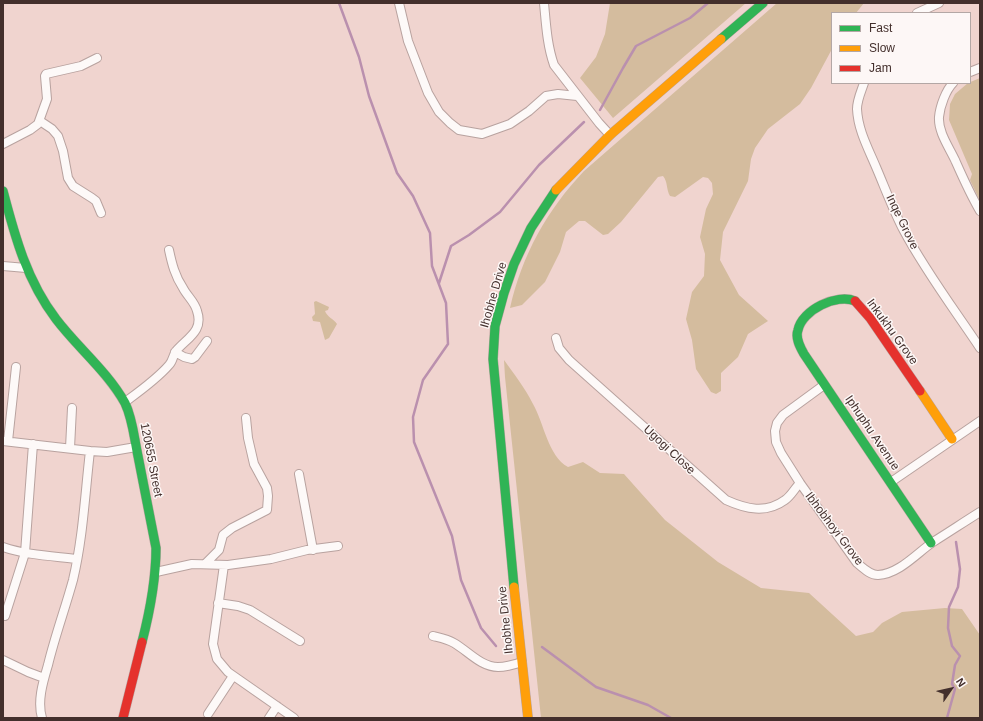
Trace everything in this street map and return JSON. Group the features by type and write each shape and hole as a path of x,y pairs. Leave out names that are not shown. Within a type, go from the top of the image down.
{"street":[{"path":"399,3 408,41 428,93 439,112 459,130 482,134 510,124 529,111 546,96 558,94 577,96"},
{"path":"544,3 547,38 554,65 610,136"},
{"name":"Ihobhe Drive","path":"528,718 493,359 495,326 504,293 514,264 534,223 553,194 610,136 763,3"},
{"path":"919,12 939,3"},
{"path":"3,144 30,130 40,121 47,99 45,76 56,71 81,66 97,58"},
{"name":"Inqe Grove","path":"864,84 859,98 858,109 859,122 863,138 897,216 910,242 929,273 980,348"},
{"path":"952,84 945,96 939,117 942,133 970,194 980,211"},
{"path":"40,121 52,129 58,136 63,151 68,178 73,186 96,201 101,212"},
{"name":"120655 Street","path":"3,191 26,268 37,291 48,309 101,369 125,402 131,416 135,433 136,447 156,548 156,572 150,610 123,718"},
{"path":"125,402 170,364 175,352 195,332 199,325 197,310 174,272 169,250"},
{"path":"3,266 26,268"},
{"name":"Inkukhu Grove","path":"797,335 798,328 803,320 829,300 845,298 856,301 873,322 952,440"},
{"name":"Iphuphu Avenue","path":"797,335 804,354 824,385 932,543"},
{"name":"Ugogi Close","path":"556,338 559,348 569,360 726,500 741,506 758,509 774,505 786,499 800,483"},
{"path":"175,352 192,359 207,341"},
{"path":"16,367 5,441 107,452 136,447"},
{"name":"Ibhobhoyi Grove","path":"824,385 783,415 777,423 775,431 776,442 781,454 846,549 857,563 866,571 876,575 890,572 900,567 932,543 980,512"},
{"path":"70,448 72,408"},
{"path":"205,564 219,550 223,534 267,510 267,488 254,464 248,438 246,418"},
{"path":"891,482 980,421"},
{"path":"5,616 24,553 33,444"},
{"path":"42,718 40,711 40,696 56,632 73,580 77,559 90,451"},
{"path":"299,474 313,550"},
{"path":"156,572 192,564 224,565 271,559 338,546"},
{"path":"3,547 24,553 77,559"},
{"path":"224,565 213,644 214,653 221,665 234,676 294,718"},
{"path":"218,603 238,606 250,610 300,641"},
{"path":"433,636 454,643 476,659 490,666 502,667 522,662"},
{"path":"3,660 44,678"},
{"path":"208,714 234,676"},
{"path":"269,718 277,706"}],"shaded area":[{"path":"610,3 746,3 613,118 580,78 596,57 605,34"},
{"path":"777,3 864,3 857,12 831,12 831,51 811,88 800,104 768,129 755,148 751,159 748,181 723,232 720,260 739,295 768,321 748,334 738,357 721,373 721,391 716,394 711,392 696,369 692,340 686,319 692,292 704,276 705,254 700,237 706,209 713,194 712,183 708,178 703,177 675,197 670,196 663,176 658,177 621,222 608,234 603,235 585,221 579,221 566,232 560,252 545,282 522,305 510,308 521,270 538,234 559,201 584,171"},
{"path":"980,78 980,201 970,180 972,174 949,120 950,104 955,94 967,84 971,84 971,82"},
{"path":"316,301 329,307 328,310 325,311 337,324 329,338 325,340 320,322 313,321 312,317 315,314 314,302"},
{"path":"504,360 530,398 551,447 561,462 568,467 583,462 600,473 624,474 665,520 718,562 761,588 809,593 856,636 873,632 882,623 902,612 945,608 962,609 980,635 980,718 541,718"}],"waterway":[{"path":"339,3 359,57 369,96 397,173 413,196 430,233 432,266 446,303 448,344 423,380 413,417 414,442 452,536 461,580 481,628 496,646"},
{"path":"600,110 636,46 690,18 708,3"},
{"path":"439,283 451,246 469,235 500,212 539,165 584,122"},
{"path":"947,718 955,689 952,684 955,665 960,656 952,646 948,628 949,607 958,587 960,569 956,542"},
{"path":"542,647 596,687 648,705 671,718"}],"traffic: fast":[{"path":"721,39 763,3"},
{"path":"514,587 493,359 495,326 514,264 531,228 556,190"},
{"path":"3,191 17,242 37,289 56,319 110,380 125,403 130,416 156,548 152,595 142,642"},
{"path":"855,301 839,299 830,301 813,310 801,323 797,333 798,342 804,354 931,543"}],"traffic: slow":[{"path":"556,190 610,135 721,39"},
{"path":"920,391 952,439"},
{"path":"514,587 528,718"}],"traffic: jam":[{"path":"855,301 870,318 920,391"},
{"path":"123,718 142,642"}]}
